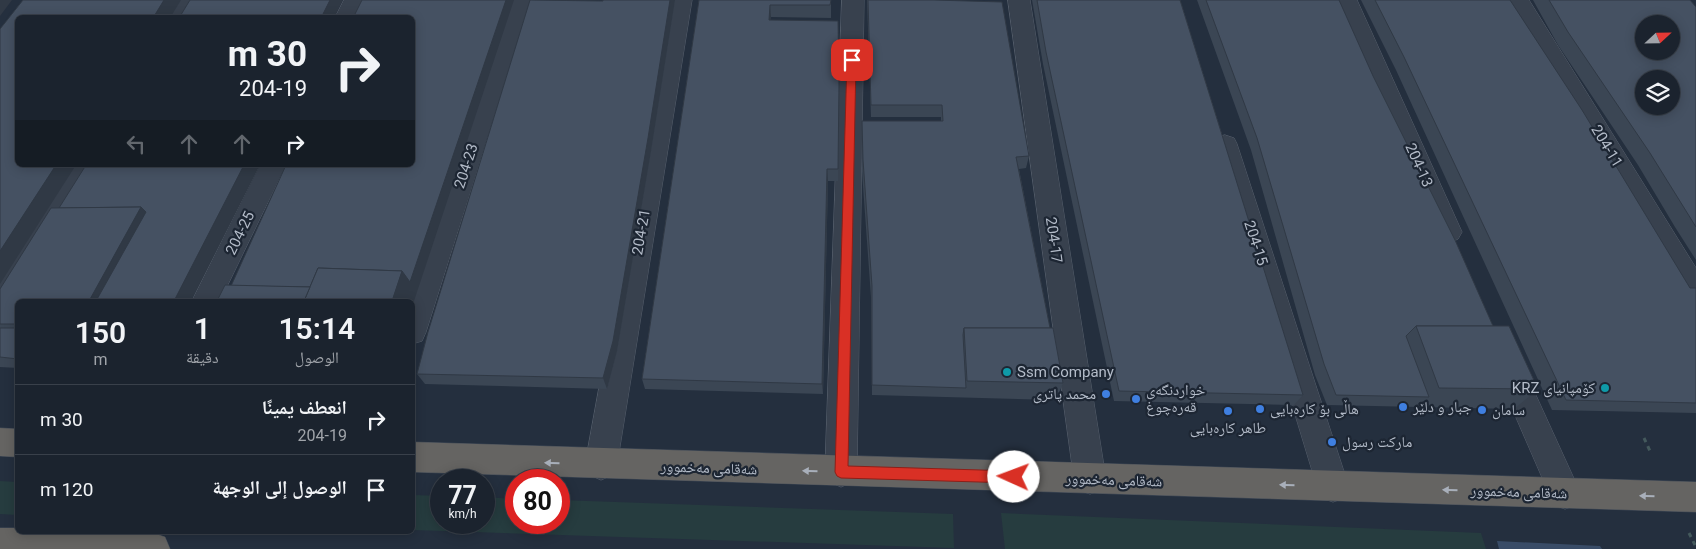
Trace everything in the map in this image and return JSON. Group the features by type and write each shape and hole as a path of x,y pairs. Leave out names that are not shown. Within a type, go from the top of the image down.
{"highway":[{"path":"0,442 15,443"},
{"name":"شەقامی مەخموور","path":"415,457 601,465 1696,497"},
{"path":"0,544 153,549"}],"street":[{"path":"180,15 190,0"},
{"path":"348,15 355,0"},
{"name":"204-23","path":"415,323 520,0"},
{"name":"204-21","path":"601,465 681,0"},
{"path":"841,472 853,0"},
{"name":"204-17","path":"1019,0 1090,479"},
{"name":"204-13","path":"1346,0 1459,254"},
{"name":"204-11","path":"1518,0 1696,292"},
{"name":"204-15","path":"1217,122 1333,487"},
{"path":"0,293 82,167"},
{"name":"204-25","path":"207,299 272,167"},
{"path":"1499,345 1565,494"}],"path":[{"path":"1644,438 1650,451"},
{"path":"1690,533 1696,546"}],"green space":[{"path":"0,481 15,482 15,515 0,514"},
{"path":"415,495 430,496 430,531 415,530"},
{"path":"495,498 505,498 505,533 495,533"},
{"path":"570,500 953,514 954,548 533,534 570,534"},
{"path":"1001,513 1481,533 1486,549 1005,549"}],"water":[{"path":"1497,541 1600,546 1602,549 1499,549"}],"building":[{"path":"23,0 164,0 155,15 15,15 15,167 55,167 0,251 0,29"},
{"path":"190,0 330,0 322,15 181,15"},
{"path":"362,0 506,0 410,282 402,271 318,268 310,287 231,286 285,167 415,167 415,15 354,15"},
{"path":"530,0 670,0 613,341 603,378 417,374 428,332"},
{"path":"699,0 831,0 830,5 770,5 769,20 838,21 838,169 827,169 822,384 642,379"},
{"path":"868,0 1002,2 1029,156 1016,157 1050,328 964,328 966,388 872,385 872,286 862,121 943,121 942,105 871,105"},
{"path":"1037,0 1180,0 1303,395 1119,391 1046,52"},
{"path":"1206,0 1339,0 1373,76 1455,240 1493,326 1416,326 1406,336 1429,397 1336,395 1324,364 1257,138"},
{"path":"1375,0 1510,0 1582,110 1690,288 1696,288 1696,403 1566,400 1404,57"},
{"path":"1549,0 1690,0 1696,7 1696,227 1650,153 1568,32"},
{"path":"85,167 243,167 175,299 97,299 146,212 141,207 59,208"},
{"path":"141,207 90,299 15,299 15,324 0,324 0,289 51,208"},
{"path":"318,268 402,271 393,299 305,299"},
{"path":"225,285 310,287 305,299 218,299"},
{"path":"1416,326 1509,326 1538,389 1439,388"},
{"path":"0,328 15,328 15,359 0,357"},
{"name":"Ssm Company","path":"964,328 1053,328 1063,383 967,381"}],"place":[{"name":"Ssm Company","path":"1007,372"},
{"name":"KRZ كۆمپانیای","path":"1605,388"},
{"name":"محمد پاتری","path":"1106,394"},
{"name":"خواردنگەی قەرەچوغ","path":"1136,399"},
{"name":"جبار و دلێر","path":"1403,407"},
{"name":"هاڵی بۆ کارەبایی","path":"1260,409"},
{"name":"سامان","path":"1482,410"},
{"name":"طاهر کارەبایی","path":"1228,411"},
{"name":"مارکت رسول","path":"1332,442"}],"route":[{"path":"852,60 841,472 1014,477"}]}
